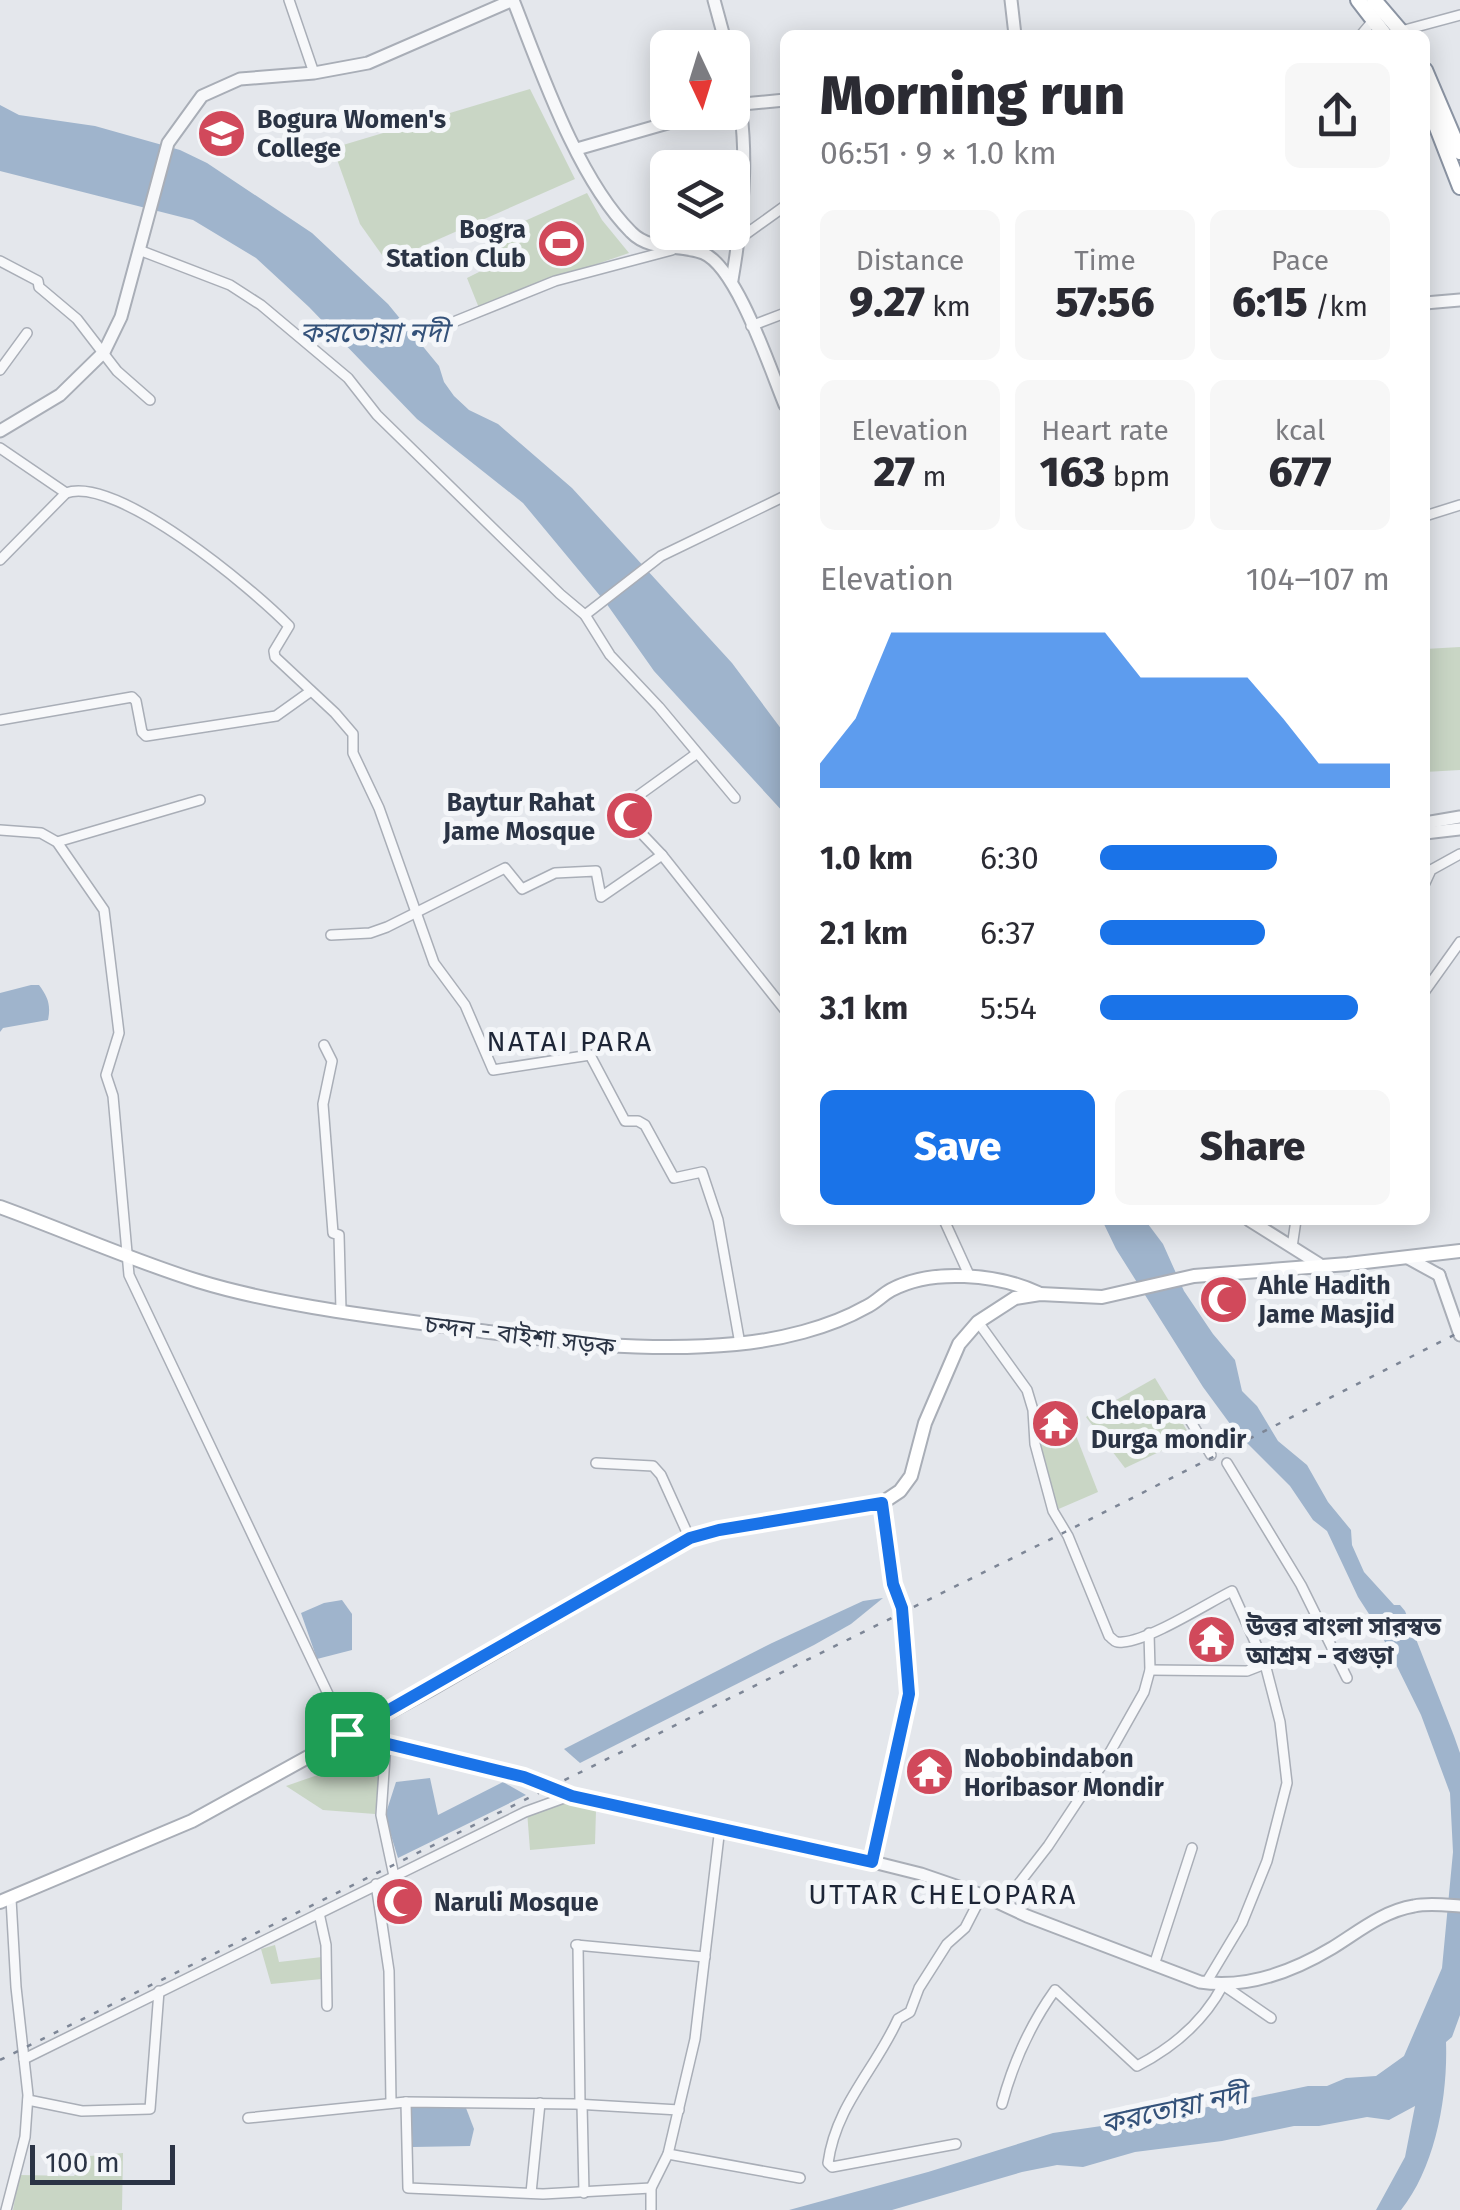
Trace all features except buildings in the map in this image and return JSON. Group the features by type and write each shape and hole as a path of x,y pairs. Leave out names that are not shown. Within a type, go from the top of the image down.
{"highway":[{"path":"1358,0 1376,11 1393,30"},
{"path":"1430,82 1460,152"},
{"path":"1430,110 1460,187"}],"main road":[{"name":"চন্দন - বাইশা সড়ক","path":"0,1207 200,1281 342,1310 600,1347 740,1344 820,1326 867,1307 892,1289 928,1280 970,1276 1017,1283 1040,1294"},
{"path":"6,1900 192,1821 690,1538 882,1503 900,1491 911,1476 943,1375 959,1344 978,1322 1014,1298 1040,1294 1102,1297 1194,1276 1455,1252"}],"street":[{"path":"289,0 314,73"},
{"path":"0,431 60,395 104,352 121,317 168,143 202,96 240,79 368,64 513,0 544,80 606,202 634,236 650,243"},
{"path":"714,0 722,30"},
{"path":"1011,0 1014,30"},
{"path":"1409,30 1460,15"},
{"path":"750,103 780,100"},
{"path":"577,150 650,128"},
{"path":"750,231 780,210"},
{"path":"140,250 230,285 261,305 348,378 377,415 585,614 610,655 735,798"},
{"path":"456,321 555,281 671,250"},
{"path":"682,250 699,251 716,260 732,280 780,393"},
{"path":"732,280 737,250"},
{"path":"0,261 31,275 39,287 77,319 118,372 150,400"},
{"path":"1430,302 1460,300"},
{"path":"752,326 780,315"},
{"path":"0,370 27,333"},
{"path":"0,448 66,493"},
{"path":"0,560 66,493 79,488 94,491 124,503 172,532 266,602 289,626 276,646 275,657 336,712 353,734 353,753 379,808 434,962 470,1015 494,1070 590,1055 625,1120 638,1120 646,1125 674,1178 702,1172 722,1238 740,1344"},
{"path":"585,614 661,556 780,498"},
{"path":"1430,514 1460,505"},
{"path":"0,720 132,697 146,736 276,716 310,691"},
{"path":"696,754 636,798 624,812 780,1004"},
{"path":"57,842 200,800"},
{"path":"1430,821 1460,817"},
{"path":"1430,832 1460,829"},
{"path":"1,831 41,833 57,842 104,910 119,1033 106,1075 113,1096 129,1275 347,1734 524,1777 572,1796 872,1862 982,1895 1027,1916 1222,1986 1299,1966 1373,1921 1416,1905 1460,1906"},
{"path":"331,935 370,933 505,868 522,889 555,872 596,870 600,898 662,854"},
{"path":"1430,870 1460,854"},
{"path":"1430,983 1460,942"},
{"path":"324,1045 332,1061 323,1104 342,1310"},
{"path":"946,1225 970,1276"},
{"path":"1257,1225 1319,1264"},
{"path":"1292,1247 1295,1225"},
{"path":"1439,1274 1455,1252"},
{"path":"1408,1258 1439,1274 1460,1335"},
{"path":"978,1322 1027,1390 1033,1410 1035,1444 1052,1511 1068,1536 1109,1636 1124,1642 1149,1633 1232,1591 1265,1664 1280,1722 1287,1783 1266,1861 1242,1923 1206,1983"},
{"path":"1185,1412 1211,1454"},
{"path":"596,1463 653,1466 662,1475 690,1538"},
{"path":"1226,1463 1302,1585 1347,1678"},
{"path":"872,1862 909,1694 902,1608 893,1584 882,1503"},
{"path":"1004,1904 1109,1754 1144,1692 1150,1670 1149,1633"},
{"path":"1150,1670 1247,1671 1265,1664"},
{"path":"386,1742 381,1815 394,1876"},
{"path":"24,2059 525,1812 572,1796"},
{"path":"651,2210 651,2188 668,2154 695,2039 720,1827"},
{"path":"1154,1964 1192,1848"},
{"path":"376,1884 389,1971 391,2102"},
{"path":"956,2144 832,2167 828,2163 832,2134 850,2099 898,2019 910,2012 919,1988 947,1944 965,1928 982,1895"},
{"path":"6,1900 28,2100 25,2137 6,2210"},
{"path":"319,1912 326,1944 327,2006"},
{"path":"584,2193 577,1945 705,1957"},
{"path":"1222,1986 1272,2018"},
{"path":"1002,2104 1009,2077 1036,2018 1054,1990 1137,2066 1167,2050 1214,2003 1222,1986"},
{"path":"28,2100 82,2111 150,2110 158,1991"},
{"path":"248,2118 391,2102 581,2104 680,2110"},
{"path":"406,2102 408,2188 531,2194 651,2188"},
{"path":"531,2194 540,2103"},
{"path":"668,2154 800,2178"}],"green space":[{"path":"530,89 575,179 387,262 360,224 333,148"},
{"name":"Bogra Station Club","path":"587,193 602,220 629,253 479,308 467,278 505,259 496,234"},
{"path":"1460,647 1460,770 1430,772 1430,649"},
{"path":"1155,1378 1191,1437 1125,1468 1086,1417"},
{"path":"1075,1433 1098,1492 1054,1511 1036,1445"},
{"path":"376,1749 383,1755 375,1814 323,1810 286,1786 332,1770"},
{"path":"572,1795 596,1810 595,1844 530,1850 527,1811"},
{"path":"275,1945 279,1962 322,1957 322,1979 271,1984 261,1949"},
{"path":"123,2153 122,2210 13,2210 19,2175 74,2176 90,2156"}],"water":[{"name":"করতোয়া নদী","path":"0,105 19,115 95,126 180,150 207,163 312,233 388,304 439,366 454,396 469,410 498,424 572,488 732,663 780,727 780,809 654,671 606,603 523,503 417,419 256,258 193,220 0,171"},
{"path":"39,985 47,997 48,1020 3,1028 0,1032 0,993"},
{"path":"1104,1225 1149,1225 1163,1244 1184,1291 1235,1360 1242,1391 1257,1406 1278,1441 1307,1465 1328,1502 1351,1530 1352,1545 1364,1572 1394,1605 1405,1611 1460,1753 1460,2015 1452,2037 1446,2042 1445,2086 1431,2153 1401,2210 1376,2210 1405,2157 1415,2106 1389,2120 1367,2117 1319,2126 1294,2126 1222,2141 1135,2152 1083,2167 1057,2165 892,2210 789,2210 1053,2133 1150,2119 1308,2086 1327,2086 1346,2078 1376,2076 1404,2056 1442,1968 1453,1852 1450,1793 1421,1715 1327,1531 1313,1520 1290,1486 1236,1432 1116,1249"},
{"path":"883,1598 851,1624 814,1645 580,1763 564,1749 772,1643 863,1601"},
{"path":"342,1600 352,1614 352,1650 317,1659 301,1613"},
{"path":"430,1778 438,1815 503,1782 526,1795 398,1858 385,1816 396,1782"},
{"path":"410,2106 466,2108 474,2129 470,2146 413,2147"}],"railway":[{"path":"0,2060 1460,1332"}],"place":[{"name":"Bogura Women's College","path":"222,133"},
{"name":"Bogra Station Club","path":"561,243"},
{"name":"Baytur Rahat Jame Mosque","path":"630,816"},
{"name":"Ahle Hadith Jame Masjid","path":"1223,1299"},
{"name":"Chelopara Durga mondir","path":"1056,1424"},
{"name":"উত্তর বাংলা সারস্বত আশ্রম - বগুড়া","path":"1211,1640"},
{"name":"Nobobindabon Horibasor Mondir","path":"929,1772"},
{"name":"Naruli Mosque","path":"399,1902"}],"district":[{"name":"NATAI PARA","path":"570,1041"},
{"name":"UTTAR CHELOPARA","path":"943,1894"}],"route":[{"path":"882,1503 893,1584 902,1608 909,1694 872,1862 572,1796 524,1777 347,1734 690,1538 882,1503"}]}
